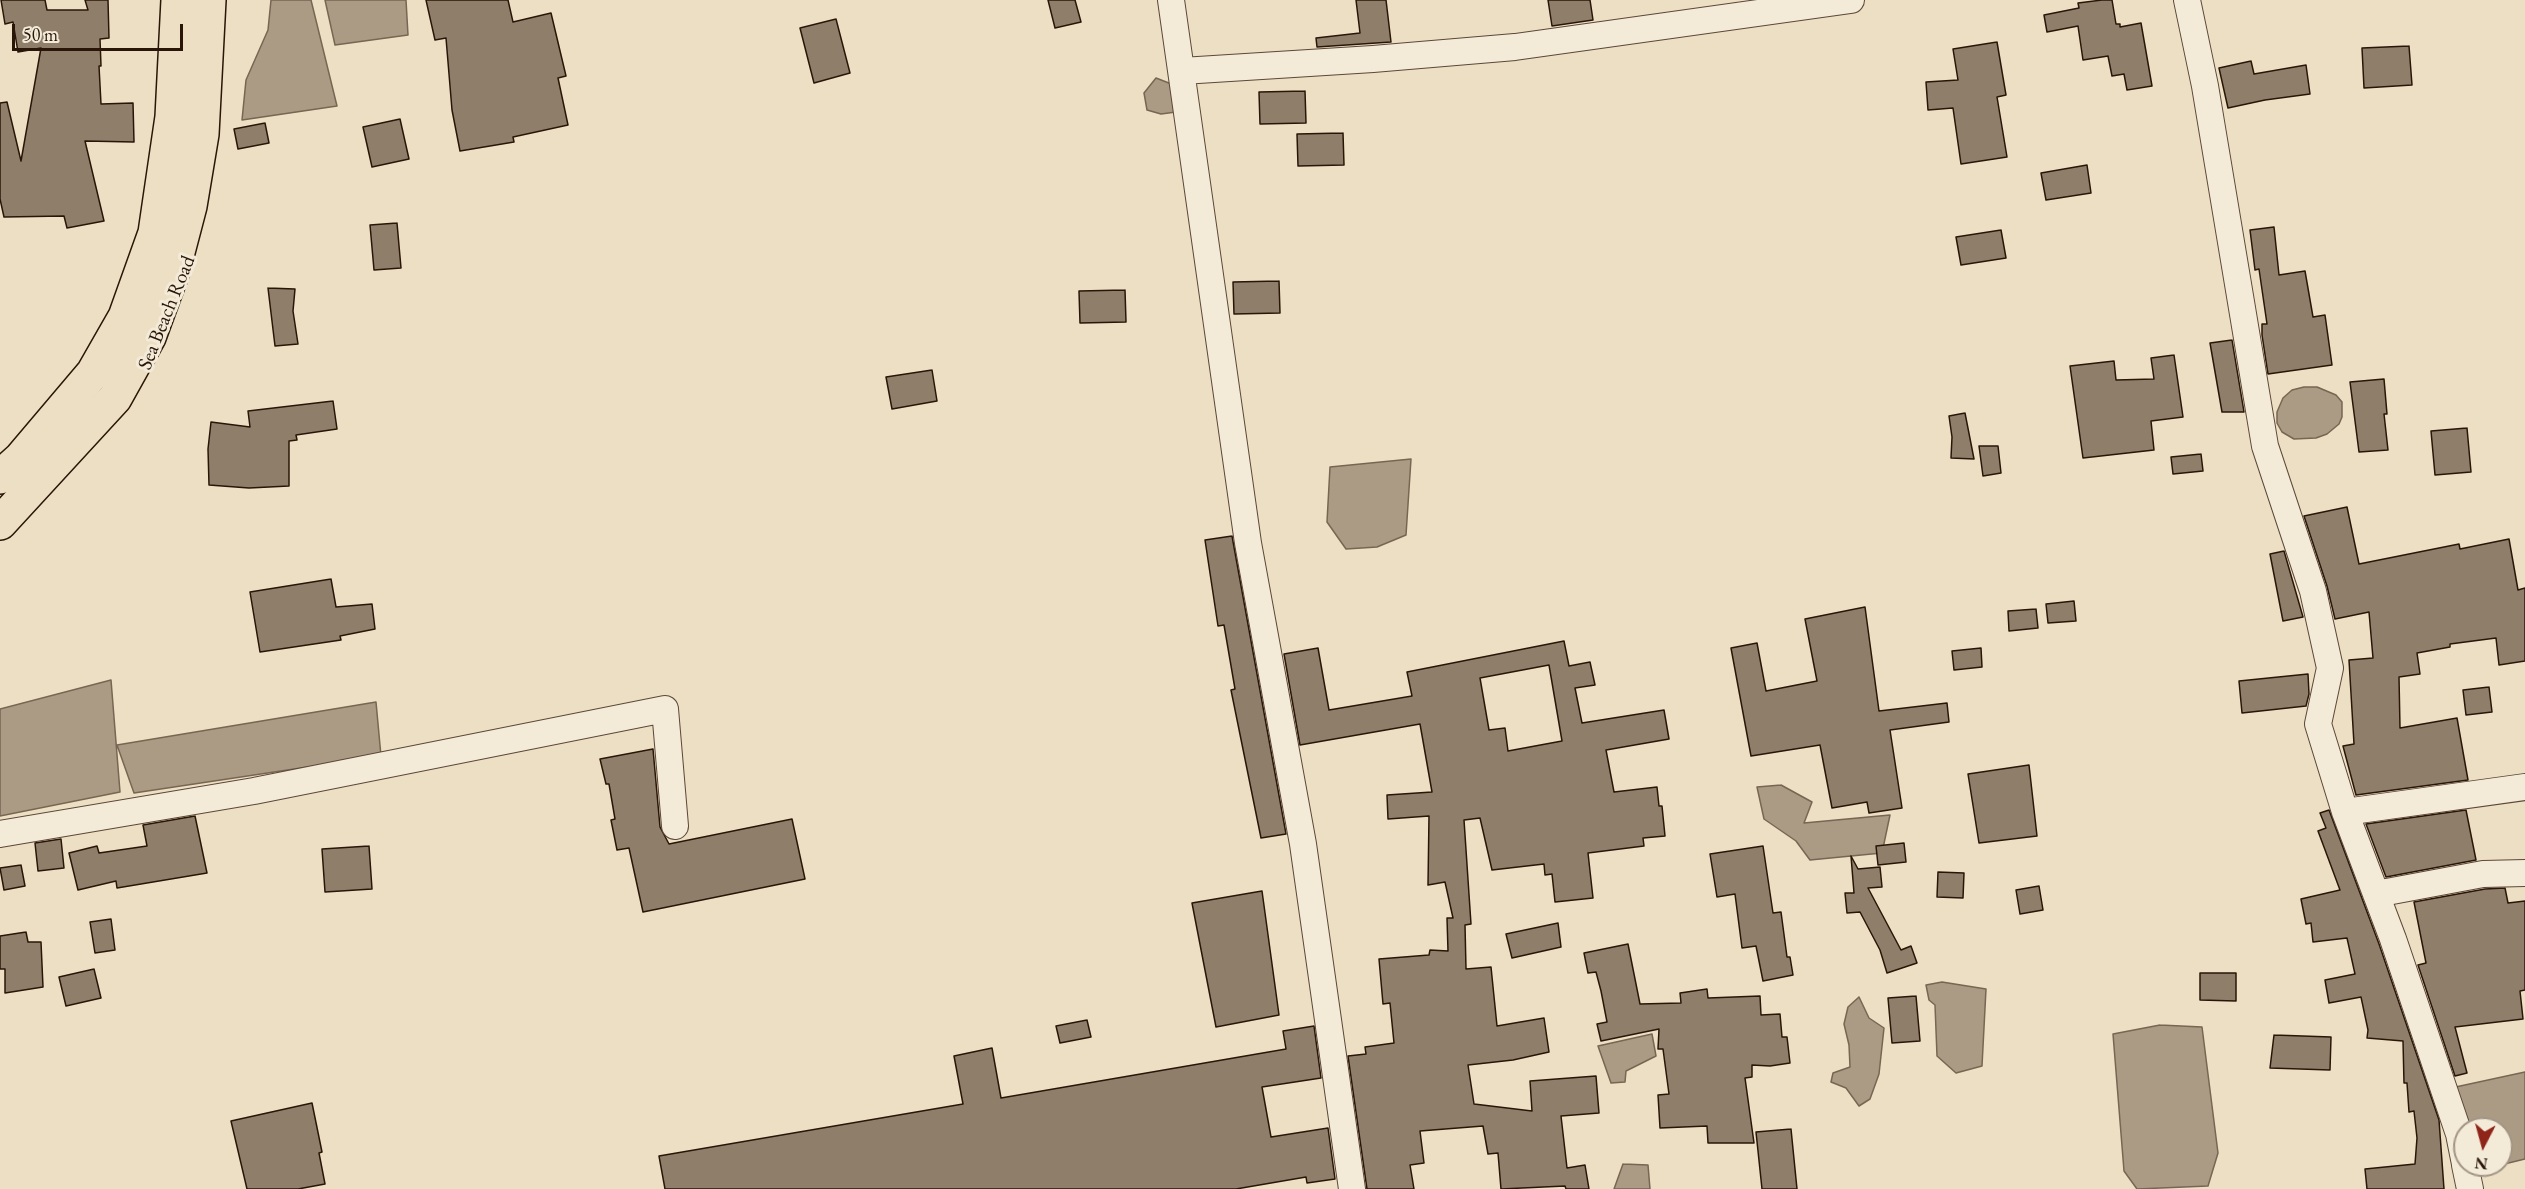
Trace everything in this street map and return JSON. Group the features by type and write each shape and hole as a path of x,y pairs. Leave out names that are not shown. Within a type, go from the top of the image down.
{"main road":[{"name":"Sea Beach Road","path":"0,477 21,458 93,373 125,316 155,233 172,117 178,0"},
{"path":"0,498 96,391 137,318 159,260 172,205 182,133 189,0"},
{"path":"0,523 115,398 149,337 172,271 190,206 201,134 209,0"},
{"name":"Sea Beach Road","path":"0,540 33,508 131,396 162,335 185,277 204,198 213,140 221,0"}],"street":[{"path":"1171,0 1248,543 1303,844 1352,1189"},
{"path":"1182,71 1515,47 1851,0"},
{"path":"2187,0 2205,86 2265,446 2313,591 2330,668 2318,724 2345,812 2376,894 2453,1117"},
{"path":"0,834 254,791 665,709 675,826"},
{"path":"2345,812 2525,787"},
{"path":"2376,894 2483,874 2525,873"}],"shaded area":[{"path":"271,0 311,0 337,106 242,120 246,80 268,30"},
{"path":"325,0 406,0 408,35 335,45"},
{"path":"1156,78 1174,85 1176,112 1161,114 1147,110 1144,93"},
{"path":"2317,387 2336,395 2342,402 2342,417 2339,424 2327,434 2316,438 2294,439 2282,432 2277,423 2277,412 2283,398 2292,390"},
{"path":"1411,459 1406,535 1377,547 1346,549 1327,522 1330,467"},
{"path":"111,680 120,792 0,816 0,709"},
{"path":"376,702 381,756 134,793 117,745"},
{"path":"1781,785 1812,802 1804,823 1890,815 1882,853 1810,860 1796,841 1764,819 1757,787"},
{"path":"1942,982 1986,989 1982,1066 1956,1073 1937,1056 1935,1005 1929,1000 1926,985"},
{"path":"1859,997 1869,1018 1884,1028 1879,1074 1870,1099 1859,1106 1846,1088 1831,1082 1833,1073 1850,1067 1849,1045 1844,1024 1848,1007"},
{"path":"2160,1025 2202,1027 2218,1153 2208,1186 2137,1189 2124,1171 2113,1034"},
{"path":"1652,1034 1656,1056 1626,1071 1625,1082 1611,1083 1598,1046"},
{"path":"2525,1072 2525,1159 2513,1162 2513,1117 2462,1117 2451,1088"},
{"path":"1623,1164 1648,1165 1650,1189 1614,1189"}],"building":[{"path":"1,0 45,0 47,10 88,10 85,0 108,0 109,38 100,39 101,104 133,103 134,142 85,141 104,221 67,228 64,216 4,217 0,199 0,103 7,102 21,161 41,48 18,52 13,22 5,24"},
{"path":"426,0 508,0 513,22 551,13 566,76 558,78 568,125 513,137 514,142 460,151 452,110 446,38 435,40"},
{"path":"1048,0 1075,0 1081,22 1055,28"},
{"path":"1356,0 1386,0 1391,42 1317,47 1316,38 1360,33"},
{"path":"1548,0 1590,0 1593,20 1552,26"},
{"path":"2112,0 2116,24 2120,24 2120,27 2141,23 2152,86 2127,90 2124,74 2112,76 2108,56 2083,60 2078,26 2047,32 2044,15 2079,8 2078,3"},
{"path":"836,19 850,73 814,83 800,28"},
{"path":"1997,42 2006,95 1997,97 2007,157 1961,164 1953,108 1928,110 1926,82 1958,80 1953,49"},
{"path":"2409,46 2412,85 2364,88 2362,48"},
{"path":"2251,61 2254,74 2306,65 2310,94 2228,108 2219,68"},
{"path":"1305,91 1306,123 1260,124 1259,92"},
{"path":"400,119 409,159 372,167 363,127"},
{"path":"265,123 269,143 238,149 234,129"},
{"path":"1343,133 1344,165 1298,166 1297,134"},
{"path":"2087,165 2091,193 2046,200 2041,173"},
{"path":"397,223 401,268 374,270 370,225"},
{"path":"2274,227 2279,275 2305,271 2313,317 2325,315 2332,365 2268,374 2262,335 2262,324 2267,324 2259,269 2255,270 2250,230"},
{"path":"2001,230 2006,258 1961,265 1956,237"},
{"path":"1279,281 1280,313 1234,314 1233,282"},
{"path":"268,288 295,289 293,311 298,344 275,346"},
{"path":"1125,290 1126,322 1080,323 1079,291"},
{"path":"2232,340 2244,412 2222,412 2210,343"},
{"path":"2174,355 2183,417 2151,421 2154,450 2083,458 2070,366 2114,361 2116,380 2154,379 2151,358"},
{"path":"932,370 937,401 892,409 886,377"},
{"path":"2384,379 2387,414 2384,414 2388,450 2359,452 2350,382"},
{"path":"333,401 337,429 296,435 297,440 289,441 289,486 249,488 209,485 208,449 211,422 250,427 248,411"},
{"path":"1965,413 1974,459 1951,458 1952,437 1949,416"},
{"path":"2467,428 2471,472 2435,475 2431,431"},
{"path":"1979,446 1998,446 2001,473 1983,476"},
{"path":"2201,454 2203,471 2173,474 2171,457"},
{"path":"2347,507 2359,564 2459,544 2460,549 2509,539 2518,590 2525,588 2525,661 2499,665 2496,638 2450,644 2450,647 2417,653 2420,674 2399,677 2400,728 2457,718 2468,780 2356,795 2343,746 2354,744 2349,660 2373,658 2369,612 2335,619 2327,586 2304,516"},
{"path":"1232,536 1286,834 1261,838 1231,690 1235,689 1224,625 1218,626 1205,540"},
{"path":"2284,551 2303,617 2283,621 2270,554"},
{"path":"331,579 336,607 372,604 375,629 340,636 341,640 260,652 250,592"},
{"path":"2074,601 2076,621 2048,623 2046,604"},
{"path":"1865,607 1879,711 1947,703 1949,722 1890,730 1902,808 1869,813 1867,802 1832,808 1820,745 1751,756 1731,648 1757,643 1766,691 1817,681 1805,619"},
{"path":"2036,609 2038,628 2009,631 2008,611"},
{"path":"1564,641 1569,666 1590,662 1595,685 1575,688 1582,723 1664,710 1669,739 1606,750 1614,792 1657,787 1659,806 1662,806 1665,836 1643,838 1644,846 1588,853 1593,898 1555,902 1552,874 1545,875 1544,864 1492,870 1480,818 1464,820 1471,924 1465,925 1466,969 1491,967 1497,1026 1544,1018 1549,1052 1513,1060 1468,1065 1474,1104 1532,1111 1530,1081 1596,1076 1599,1113 1561,1116 1567,1168 1585,1165 1589,1189 1566,1189 1565,1186 1501,1189 1498,1153 1488,1154 1483,1126 1420,1131 1424,1163 1410,1165 1414,1189 1367,1189 1348,1056 1366,1054 1365,1047 1394,1043 1390,1003 1383,1004 1379,959 1429,955 1430,950 1448,951 1447,918 1453,918 1445,882 1428,885 1429,816 1388,819 1387,795 1432,792 1420,724 1300,745 1284,654 1318,648 1329,710 1412,696 1407,672","holes":["1549,665 1562,741 1508,751 1505,728 1489,730 1480,678"]},
{"path":"1981,648 1982,667 1954,670 1952,651"},
{"path":"2308,674 2309,694 2306,706 2242,713 2239,681"},
{"path":"2489,687 2492,712 2466,715 2463,690"},
{"path":"653,749 660,827 669,844 792,819 805,879 643,912 629,848 617,850 611,820 615,819 609,784 606,784 600,759"},
{"path":"2029,765 2037,836 1979,843 1968,774"},
{"path":"2329,810 2379,944 2439,1120 2444,1189 2367,1189 2365,1169 2415,1164 2417,1138 2414,1111 2409,1112 2407,1083 2404,1083 2403,1041 2367,1038 2368,1030 2361,997 2329,1003 2325,980 2355,974 2347,938 2313,942 2311,923 2306,924 2301,899 2340,890 2318,831 2326,828 2320,813"},
{"path":"2466,810 2476,860 2386,877 2366,824"},
{"path":"195,816 207,873 117,888 116,881 78,890 69,853 97,846 99,853 147,846 143,825"},
{"path":"61,839 64,868 38,871 35,843"},
{"path":"1904,843 1906,862 1878,865 1876,846"},
{"path":"369,846 372,889 325,892 322,849"},
{"path":"1763,846 1773,913 1781,912 1787,957 1790,957 1793,975 1763,981 1756,946 1742,948 1735,894 1717,897 1710,854"},
{"path":"1851,856 1858,869 1880,867 1882,887 1868,888 1901,950 1911,946 1917,963 1887,973 1880,950 1860,912 1847,913 1845,893 1854,893"},
{"path":"21,865 25,886 4,890 0,868"},
{"path":"1938,872 1964,873 1963,898 1937,897"},
{"path":"2039,886 2043,910 2020,914 2016,890"},
{"path":"2505,888 2508,903 2525,901 2525,990 2520,991 2523,1019 2455,1027 2467,1073 2455,1076 2418,965 2426,963 2414,902 2485,889"},
{"path":"1262,891 1279,1015 1216,1027 1192,903"},
{"path":"111,919 115,950 95,953 90,922"},
{"path":"1558,923 1561,947 1512,958 1506,934"},
{"path":"26,932 28,942 41,942 43,987 5,993 5,969 0,969 0,936"},
{"path":"1628,944 1640,1004 1681,1003 1680,993 1707,989 1708,998 1760,996 1761,1015 1780,1014 1782,1037 1787,1037 1790,1063 1770,1066 1752,1065 1752,1077 1745,1078 1754,1143 1708,1143 1707,1126 1660,1128 1658,1095 1669,1094 1663,1049 1658,1049 1659,1029 1601,1041 1597,1024 1607,1022 1596,972 1588,973 1584,953"},
{"path":"94,969 101,998 66,1006 59,977"},
{"path":"2200,973 2236,973 2236,1001 2200,1000"},
{"path":"1916,996 1920,1041 1892,1043 1888,998"},
{"path":"1087,1020 1091,1037 1060,1043 1056,1026"},
{"path":"1314,1026 1321,1078 1262,1087 1271,1137 1328,1128 1335,1179 1307,1183 1306,1177 1236,1189 665,1189 659,1156 963,1104 954,1056 992,1048 1001,1098 1286,1049 1283,1031"},
{"path":"2274,1035 2331,1037 2330,1070 2270,1068"},
{"path":"312,1103 322,1152 319,1153 325,1184 298,1189 247,1189 231,1121"},
{"path":"1791,1129 1797,1189 1762,1189 1756,1132"}]}
